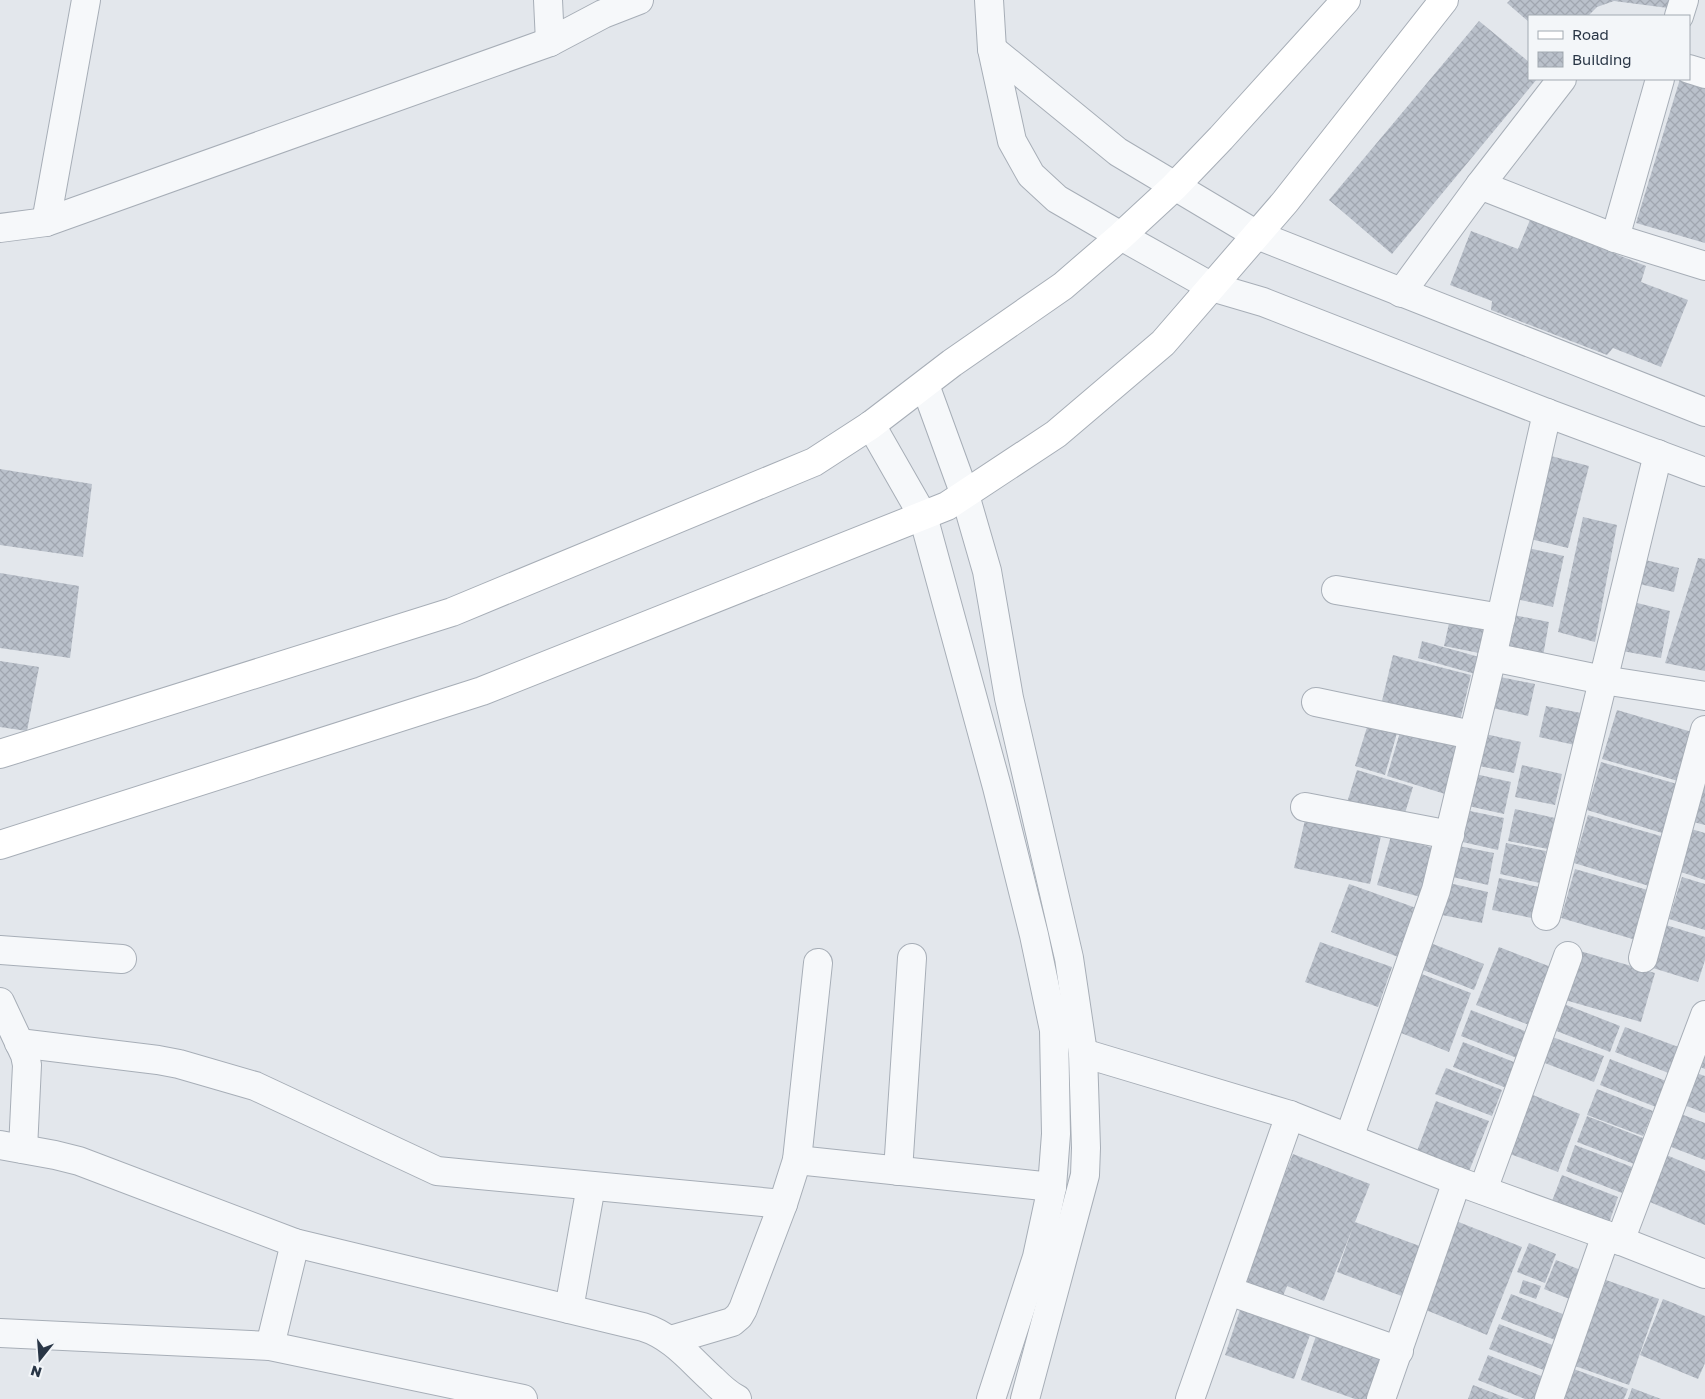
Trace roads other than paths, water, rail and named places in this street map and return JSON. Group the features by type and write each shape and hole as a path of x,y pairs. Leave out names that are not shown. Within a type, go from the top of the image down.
{"main road":[{"path":"0,754 452,612 814,462 871,425 952,363 1063,286 1121,236 1174,187 1221,138 1346,0"},
{"path":"0,845 482,691 947,506 1063,428 1163,343 1285,202 1444,0"}],"street":[{"path":"46,222 86,0"},
{"path":"548,0 550,42"},
{"path":"0,228 46,222 550,42 603,14 639,0"},
{"path":"989,0 992,49 1012,141 1031,175 1057,199 1212,286 1263,302 1547,414 1705,472"},
{"path":"1679,15 1684,0"},
{"path":"992,49 1118,152 1257,235 1705,412"},
{"path":"1690,69 1705,74"},
{"path":"1401,293 1480,185 1561,80"},
{"path":"1615,238 1660,80"},
{"path":"1480,185 1615,238 1705,266"},
{"path":"925,385 965,494 987,571 1009,698 1069,958 1082,1053 1086,1148 1085,1175 1025,1399"},
{"path":"1349,1138 1436,890 1492,657 1547,414"},
{"path":"871,425 922,516 999,796 1034,935 1054,1030 1056,1134 1052,1187 1037,1257 991,1399"},
{"path":"1546,916 1658,454"},
{"path":"1336,590 1501,618"},
{"path":"1492,657 1603,680 1705,696"},
{"path":"1316,702 1472,735"},
{"path":"1643,958 1705,730"},
{"path":"1305,807 1450,834"},
{"path":"0,950 122,959"},
{"path":"1483,1190 1568,956"},
{"path":"898,1171 912,958"},
{"path":"670,1340 732,1322 743,1309 783,1204 796,1160 818,963"},
{"path":"1548,1399 1705,1015"},
{"path":"7,1021 179,1064 255,1086 437,1171 783,1204"},
{"path":"7,1021 27,1065 12,1147 79,1162 295,1243 657,1331 670,1340 730,1398"},
{"path":"1082,1053 1290,1115 1456,1181 1613,1238 1705,1274"},
{"path":"1190,1399 1290,1115"},
{"path":"796,1160 1052,1187"},
{"path":"1381,1399 1456,1181"},
{"path":"569,1309 590,1186"},
{"path":"270,1346 295,1243"},
{"path":"1229,1292 1399,1351"},
{"path":"0,1333 270,1346 523,1399"}]}
